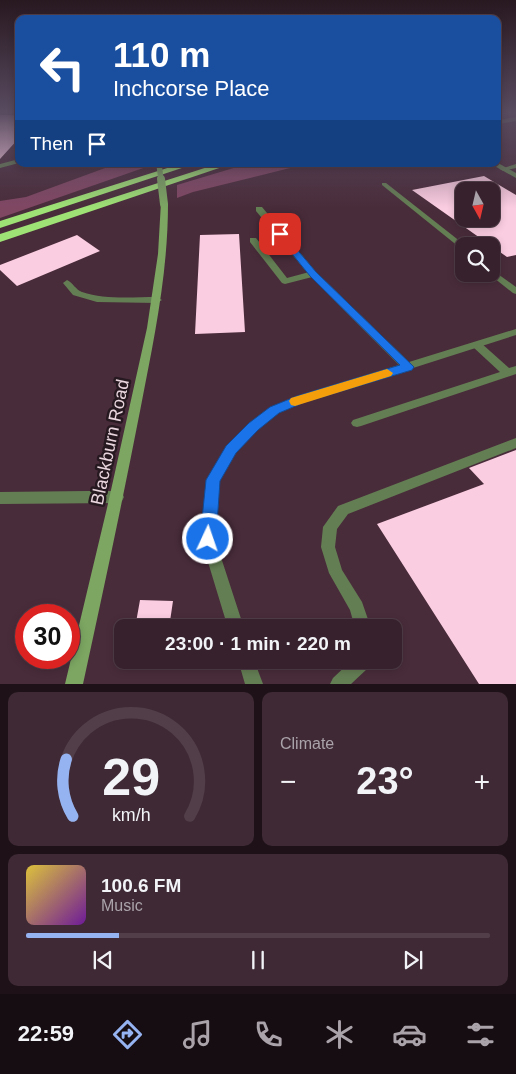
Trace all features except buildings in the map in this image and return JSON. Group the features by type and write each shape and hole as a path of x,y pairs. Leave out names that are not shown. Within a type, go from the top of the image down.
{"highway":[{"path":"0,225 180,167"},
{"path":"0,238 217,167"}],"main road":[{"name":"Blackburn Road","path":"74,684 117,497 157,300 164,254 164,204 159,167"}],"street":[{"path":"0,166 15,162"},
{"path":"503,169 516,166"},
{"path":"499,167 516,176"},
{"path":"384,184 455,242"},
{"path":"259,209 313,274 408,367"},
{"path":"253,240 285,281 313,274"},
{"path":"500,278 516,291"},
{"path":"67,283 76,293 97,300 157,300"},
{"path":"233,619 208,539 213,480 231,450 254,426 275,410 301,399 516,332"},
{"path":"477,345 512,372"},
{"path":"357,423 512,372"},
{"path":"361,619 357,606 336,573 328,547 330,527 343,510 516,443"},
{"path":"0,498 52,500 96,496 117,497"},
{"path":"249,669 254,684"},
{"path":"339,684 355,669"}],"shaded area":[{"path":"108,167 146,167 0,218 0,201 26,197"},
{"path":"237,167 294,167 193,192 177,198 177,185"}],"slow traffic":[{"path":"295,401 387,373"}],"route":[{"path":"208,539 209,508 213,480 231,450 254,426 275,410 301,399 408,367 313,274 280,234"}]}
